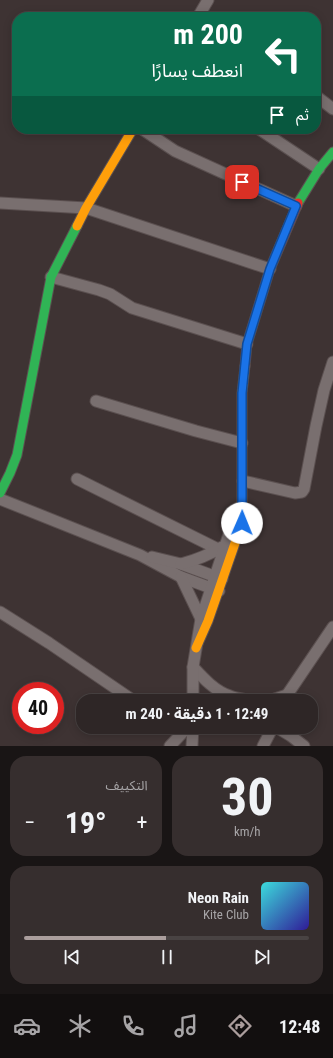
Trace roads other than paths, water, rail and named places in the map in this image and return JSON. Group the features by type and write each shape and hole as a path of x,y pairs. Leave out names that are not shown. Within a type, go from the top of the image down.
{"street":[{"path":"201,12 208,0"},
{"path":"321,100 333,109"},
{"path":"0,493 17,454 51,277 86,208 130,134"},
{"path":"150,134 175,151 296,206"},
{"path":"196,648 208,621 219,578 242,523 242,393 247,344 270,269 296,206 328,162 269,134"},
{"path":"0,203 86,208 270,269"},
{"path":"51,277 110,294 132,308 247,344"},
{"path":"242,481 295,494 302,492 304,489 324,390 333,362"},
{"path":"96,401 242,443"},
{"path":"77,479 222,546"},
{"path":"0,499 140,555 181,577 215,590"},
{"path":"219,578 222,546 243,501"},
{"path":"181,564 194,561 222,546"},
{"path":"140,555 181,564 219,578"},
{"path":"181,577 201,619"},
{"path":"193,694 193,667 201,619 215,590"},
{"path":"0,612 49,643 124,694"},
{"path":"289,694 333,627"},
{"path":"193,667 208,683 226,694"},
{"path":"170,746 181,734"},
{"path":"189,734 192,746"},
{"path":"263,746 269,734"},
{"path":"288,734 304,746"}]}
